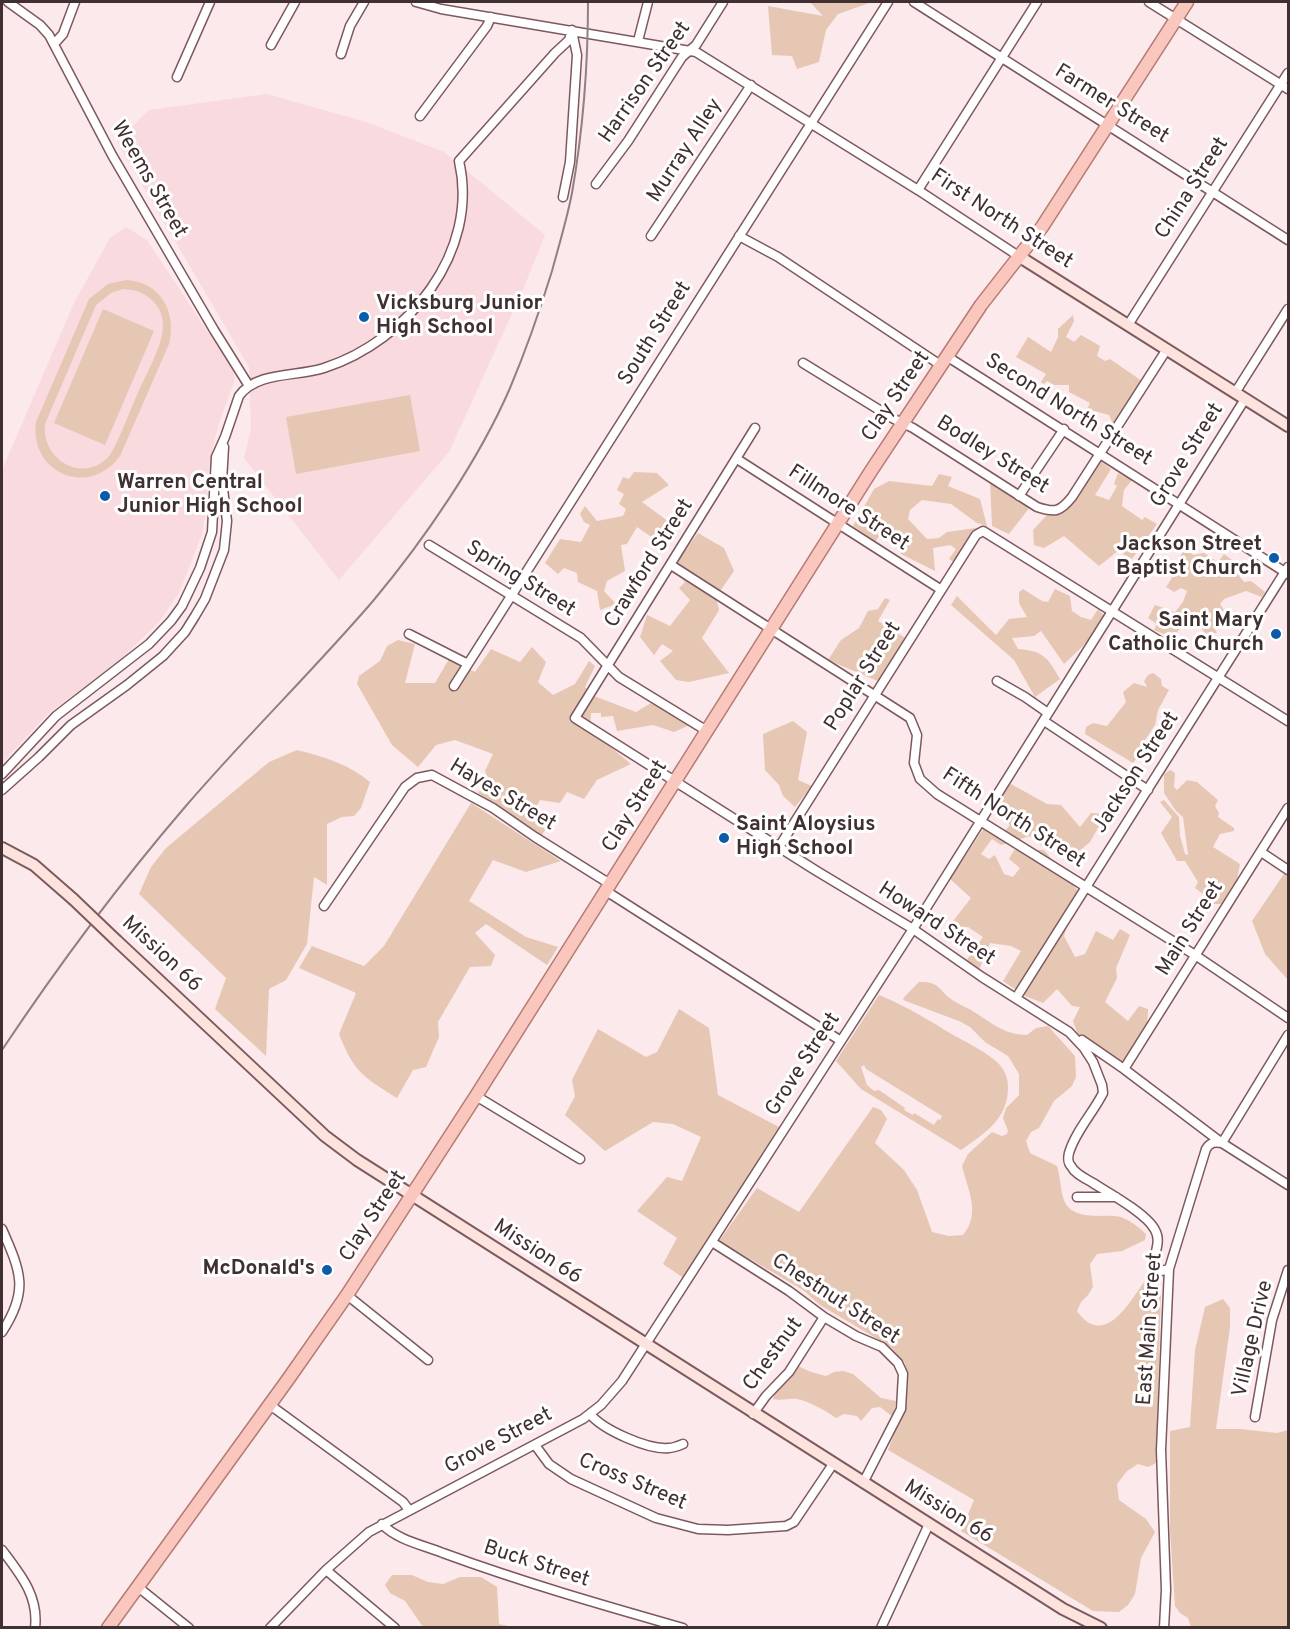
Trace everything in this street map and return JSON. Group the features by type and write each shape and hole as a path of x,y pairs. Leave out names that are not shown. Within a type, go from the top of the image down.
{"main road":[{"name":"Clay Street","path":"108,1628 347,1295 476,1096 838,524 981,304 1042,227 1187,2"}],"street":[{"name":"Weems Street","path":"8,2 40,25 49,35 112,155 249,386"},
{"path":"54,44 63,34 75,2"},
{"path":"177,76 210,2"},
{"path":"271,45 295,2"},
{"path":"341,54 350,26 364,2"},
{"name":"First North Street","path":"420,2 441,9 696,52 918,190 1288,426"},
{"path":"638,41 648,2"},
{"name":"Harrison Street","path":"596,184 628,141 682,57 696,45 723,2"},
{"name":"South Street","path":"454,686 888,2"},
{"name":"Farmer Street","path":"914,2 1288,240"},
{"path":"918,190 1037,2"},
{"path":"1149,2 1285,87"},
{"path":"420,116 487,27 491,17"},
{"path":"562,197 570,162 577,55 572,30"},
{"path":"2,774 56,716 149,644 182,606 200,568 212,532 216,457 239,396 249,386 264,379 303,374 343,361 384,336 432,289 443,271 455,240 461,202 459,160 569,40 572,30"},
{"name":"China Street","path":"1128,325 1213,192 1285,87 1288,73"},
{"name":"Murray Alley","path":"651,236 751,85"},
{"name":"Second North Street","path":"739,236 778,257 945,362 1064,429 1288,571"},
{"name":"Grove Street","path":"1235,393 1288,309"},
{"name":"Bodley Street","path":"803,363 1019,496 1052,512 1060,509 1072,497 1167,349"},
{"name":"Grove Street","path":"270,1628 354,1544 382,1524 590,1414 622,1381 913,929 1245,399"},
{"name":"Crawford Street","path":"575,718 755,428"},
{"path":"1019,496 1064,429"},
{"path":"2,790 39,758 71,725 127,685 162,656 185,632 205,599 224,550 227,521 222,482 225,437"},
{"name":"Fillmore Street","path":"737,459 940,590"},
{"name":"Poplar Street","path":"779,847 940,590 976,536 983,531 1113,611"},
{"name":"Spring Street","path":"429,545 581,638 619,677 707,731"},
{"name":"Fifth North Street","path":"671,565 910,718 918,735 914,763 920,779 937,794 1195,956 1288,1018"},
{"name":"Jackson Street","path":"1016,998 1288,571"},
{"path":"1113,611 1288,722"},
{"path":"409,634 468,664"},
{"path":"997,681 1026,697 1046,717 1148,790"},
{"name":"Howard Street","path":"575,718 913,929 1069,1032 1093,1062 1102,1085 1102,1092 1069,1153 1070,1166 1076,1173 1116,1197 1155,1229 1158,1247 1154,1264 1156,1270 1169,1269"},
{"name":"Hayes Street","path":"324,906 405,787 417,778 432,775 493,808 841,1041"},
{"name":"Main Street","path":"1124,1069 1288,808"},
{"name":"Mission 66","path":"2,848 34,865 73,899 325,1136 357,1160 753,1414 1063,1609 1101,1628"},
{"path":"1262,852 1288,870"},
{"path":"1069,1032 1124,1069 1222,1143 1288,1185"},
{"name":"East Main Street","path":"1164,1628 1166,1590 1161,1450 1169,1269 1208,1145 1215,1142 1222,1143 1288,1035"},
{"path":"476,1096 580,1159"},
{"path":"1077,1197 1116,1197"},
{"path":"2,1229 19,1276 15,1311 2,1332"},
{"name":"Chestnut Street","path":"712,1242 789,1291 824,1317 856,1336 882,1347 898,1363 903,1374 901,1409 863,1483"},
{"name":"Village Drive","path":"1255,1417 1272,1320 1288,1270"},
{"path":"347,1295 428,1360"},
{"name":"Chestnut","path":"753,1414 766,1396 789,1372 824,1317"},
{"path":"270,1405 332,1449 402,1502 409,1510"},
{"path":"590,1414 602,1425 647,1444 670,1448 683,1444"},
{"name":"Cross Street","path":"535,1445 549,1464 571,1479 656,1518 698,1529 728,1530 786,1526 794,1522 833,1464"},
{"name":"Buck Street","path":"382,1524 397,1535 457,1558 585,1601 683,1628"},
{"path":"881,1628 929,1524"},
{"path":"2,1550 23,1578 32,1595 36,1616 35,1628"},
{"path":"326,1570 395,1628"},
{"path":"138,1587 189,1628"}],"shaded area":[{"path":"810,2 872,2 838,14 826,30 819,62 797,69 792,56 772,55 768,6 823,16"},
{"name":"Vicksburg Junior High School","path":"267,94 366,122 444,152 545,235 524,287 449,452 339,580 244,458 251,429 249,367 117,142 149,110"},
{"name":"Warren Central Junior High School","path":"126,227 147,240 233,370 235,379 213,447 202,534 179,593 159,622 120,660 48,714 2,763 2,470 74,303 110,238"},
{"path":"126,280 149,286 164,301 171,321 171,332 169,344 120,456 107,469 93,476 78,477 64,474 52,467 42,455 36,440 36,422 89,299 108,284","holes":["123,289 144,295 160,310 163,325 157,351 110,455 100,464 89,468 67,465 50,449 45,424 96,305 111,293"]},
{"path":"103,309 154,331 105,445 54,423"},
{"path":"1073,315 1074,321 1066,337 1074,342 1081,335 1100,346 1097,356 1105,361 1110,359 1142,381 1114,426 1109,415 1087,409 1090,403 1069,392 1069,385 1054,385 1047,381 1044,384 1041,382 1046,374 1016,357 1028,337 1051,352 1058,337 1058,329"},
{"path":"410,395 420,451 296,474 286,417"},
{"path":"1100,461 1111,469 1095,495 1109,500 1117,486 1114,484 1118,473 1132,480 1124,490 1122,506 1142,520 1145,517 1157,524 1132,559 1118,551 1099,566 1064,536 1044,548 1034,545 1033,530 1047,515 1063,511"},
{"path":"634,472 657,473 669,485 642,502 669,522 656,540 637,527 627,544 621,545 625,571 607,581 604,591 616,604 600,610 597,591 578,582 577,573 564,568 558,574 545,563 560,539 581,542 590,525 584,522 580,514 585,506 597,521 623,516 626,509 619,504 624,494 617,490 623,477 629,479"},
{"path":"939,474 952,477 948,486 980,499 987,526 977,523 951,504 922,500 910,510 908,519 927,539 939,538 947,532 983,527 954,562 949,559 956,549 950,545 933,548 935,571 901,554 900,542 903,536 898,533 893,538 891,533 894,528 888,524 875,542 853,526 874,489 889,481 932,486"},
{"path":"990,481 1030,507 1009,534 992,526"},
{"path":"698,533 724,548 734,571 716,597 719,610 702,638 729,673 689,682 676,680 660,661 673,651 662,644 654,655 640,637 647,615 670,626 690,600 679,588 685,582 672,569"},
{"path":"1185,549 1193,555 1204,553 1218,562 1224,554 1246,571 1239,576 1244,582 1251,581 1265,592 1262,597 1246,591 1224,599 1220,604 1224,610 1217,616 1213,625 1217,633 1206,634 1202,629 1205,620 1199,613 1183,624 1173,638 1154,630 1157,624 1148,618 1155,605 1175,612 1183,602 1187,591 1181,588 1174,592 1166,587 1172,578 1168,574"},
{"path":"1023,589 1042,601 1048,602 1055,589 1070,596 1072,611 1081,617 1091,620 1098,609 1104,616 1088,641 1064,664 1041,631 1034,636 1012,638 1018,649 1034,652 1044,657 1060,679 1035,697 1014,660 951,605 957,596 996,635 1009,619 1027,617 1019,603 1019,592"},
{"path":"885,598 890,600 878,621 907,639 880,682 828,660 841,640 859,628 868,611 878,609"},
{"path":"398,640 415,644 405,683 435,683 449,659 475,672 491,649 520,662 532,647 546,662 538,682 553,695 575,684 589,661 595,666 585,687 594,696 636,712 651,703 692,724 674,732 653,725 617,731 613,716 601,717 601,713 591,713 590,730 631,764 597,780 584,799 567,792 560,803 540,800 532,815 547,826 541,837 478,793 488,779 485,771 493,754 455,740 436,745 418,767 392,745 357,684 359,676 380,661 387,646"},
{"path":"1153,673 1161,679 1162,686 1169,690 1158,710 1155,725 1135,755 1138,757 1133,763 1085,734 1086,727 1093,723 1107,726 1126,702 1123,692 1134,683 1147,687 1144,681 1148,675"},
{"path":"793,721 807,732 798,780 812,786 795,807 783,796 779,785 765,770 763,734"},
{"path":"297,750 336,762 370,782 361,808 354,816 342,817 327,824 327,885 314,877 307,944 286,980 269,989 266,1056 215,1009 226,978 139,894 151,867 166,848 269,762"},
{"path":"1170,770 1175,773 1174,787 1177,790 1187,780 1197,782 1218,800 1215,806 1219,813 1218,817 1234,828 1234,831 1220,834 1213,847 1240,864 1235,890 1226,904 1210,904 1209,895 1195,888 1198,882 1185,861 1177,861 1161,833 1172,817 1160,802 1164,800 1179,817 1180,836 1185,854 1188,855 1183,817 1164,793 1164,774"},
{"path":"1011,784 1047,804 1061,805 1080,827 1091,813 1106,814 1090,842 1078,852 1056,838 1045,848 1030,836 1014,841 1004,832 1010,825 993,805 1000,794"},
{"path":"471,803 561,861 526,872 493,860 469,901 526,937 558,947 547,965 486,924 475,933 495,955 491,966 470,967 438,1022 439,1037 426,1067 413,1070 397,1098 361,1072 350,1057 339,1034 356,993 299,968 312,946 364,966 384,946"},
{"path":"984,828 996,828 1008,843 1001,845 992,839 981,854 989,859 995,855 1004,874 1013,877 1020,868 1009,859 1014,850 1044,850 1078,891 1064,936 1075,957 1085,954 1096,931 1113,940 1120,929 1130,935 1116,968 1117,978 1105,1002 1128,1021 1139,1006 1148,1009 1147,1029 1124,1065 1078,1035 1073,1021 1080,1007 1072,1006 1057,989 1043,1003 1025,996 1003,981 1021,951 1011,946 990,943 979,970 966,961 983,937 968,927 959,929 953,921 971,898 950,879"},
{"path":"1288,868 1288,980 1265,954 1252,921"},
{"path":"919,982 936,985 954,1001 998,1027 1011,1032 1027,1035 1036,1028 1048,1026 1075,1056 1076,1077 1072,1086 1054,1101 1039,1128 1031,1132 1026,1141 1030,1153 1057,1166 1063,1198 1073,1211 1084,1215 1123,1218 1146,1234 1145,1240 1122,1251 1097,1254 1090,1264 1093,1287 1077,1311 1087,1322 1097,1325 1106,1324 1115,1319 1144,1282 1152,1280 1159,1284 1161,1292 1156,1463 1148,1467 1138,1464 1127,1471 1117,1484 1119,1500 1146,1519 1155,1532 1141,1558 1135,1594 1128,1605 1119,1612 1093,1611 961,1531 974,1500 888,1450 905,1406 908,1384 905,1363 891,1347 820,1305 803,1290 719,1241 757,1188 799,1212 873,1107 881,1110 887,1119 875,1143 904,1170 917,1190 932,1232 949,1236 963,1235 971,1219 972,1202 962,1166 968,1154 992,1132 1002,1136 1007,1134 1003,1118 1006,1108 1019,1095 1019,1074 1008,1056 985,1042 970,1027 903,1000"},
{"path":"879,995 918,1014 993,1059 1006,1074 1007,1099 1004,1109 993,1125 961,1150 861,1089 836,1061","holes":["864,1065 866,1069 942,1116 940,1120 938,1119 934,1125 904,1110 905,1108 879,1090 874,1091 867,1085 861,1067"]},
{"path":"679,1009 709,1028 718,1095 779,1127 685,1279 663,1264 677,1238 637,1211 667,1177 682,1181 701,1137 673,1124 653,1122 605,1151 565,1115 575,1096 572,1080 598,1029 646,1057 657,1052"},
{"path":"1223,1299 1230,1308 1230,1327 1216,1429 1277,1433 1288,1430 1288,1627 1191,1627 1188,1618 1175,1606 1170,1531 1170,1431 1190,1427 1195,1350 1205,1307"},
{"path":"798,1366 826,1376 843,1371 853,1374 881,1398 896,1401 893,1417 880,1407 872,1408 861,1421 857,1416 844,1414 836,1418 802,1400 773,1399 775,1392"},
{"path":"392,1575 412,1575 428,1582 443,1584 460,1577 481,1577 497,1587 499,1624 513,1627 423,1627 405,1601 390,1593 385,1585"}],"railway":[{"path":"2,1050 90,926 160,836 231,755 350,627 412,552 449,499 483,443 510,388 527,345 552,271 568,212 582,121 588,2"}],"place":[{"name":"Vicksburg Junior High School","path":"364,317"},
{"name":"Warren Central Junior High School","path":"105,496"},
{"name":"Jackson Street Baptist Church","path":"1274,558"},
{"name":"Saint Mary Catholic Church","path":"1276,634"},
{"name":"Saint Aloysius High School","path":"724,838"},
{"name":"McDonald's","path":"327,1270"}]}
